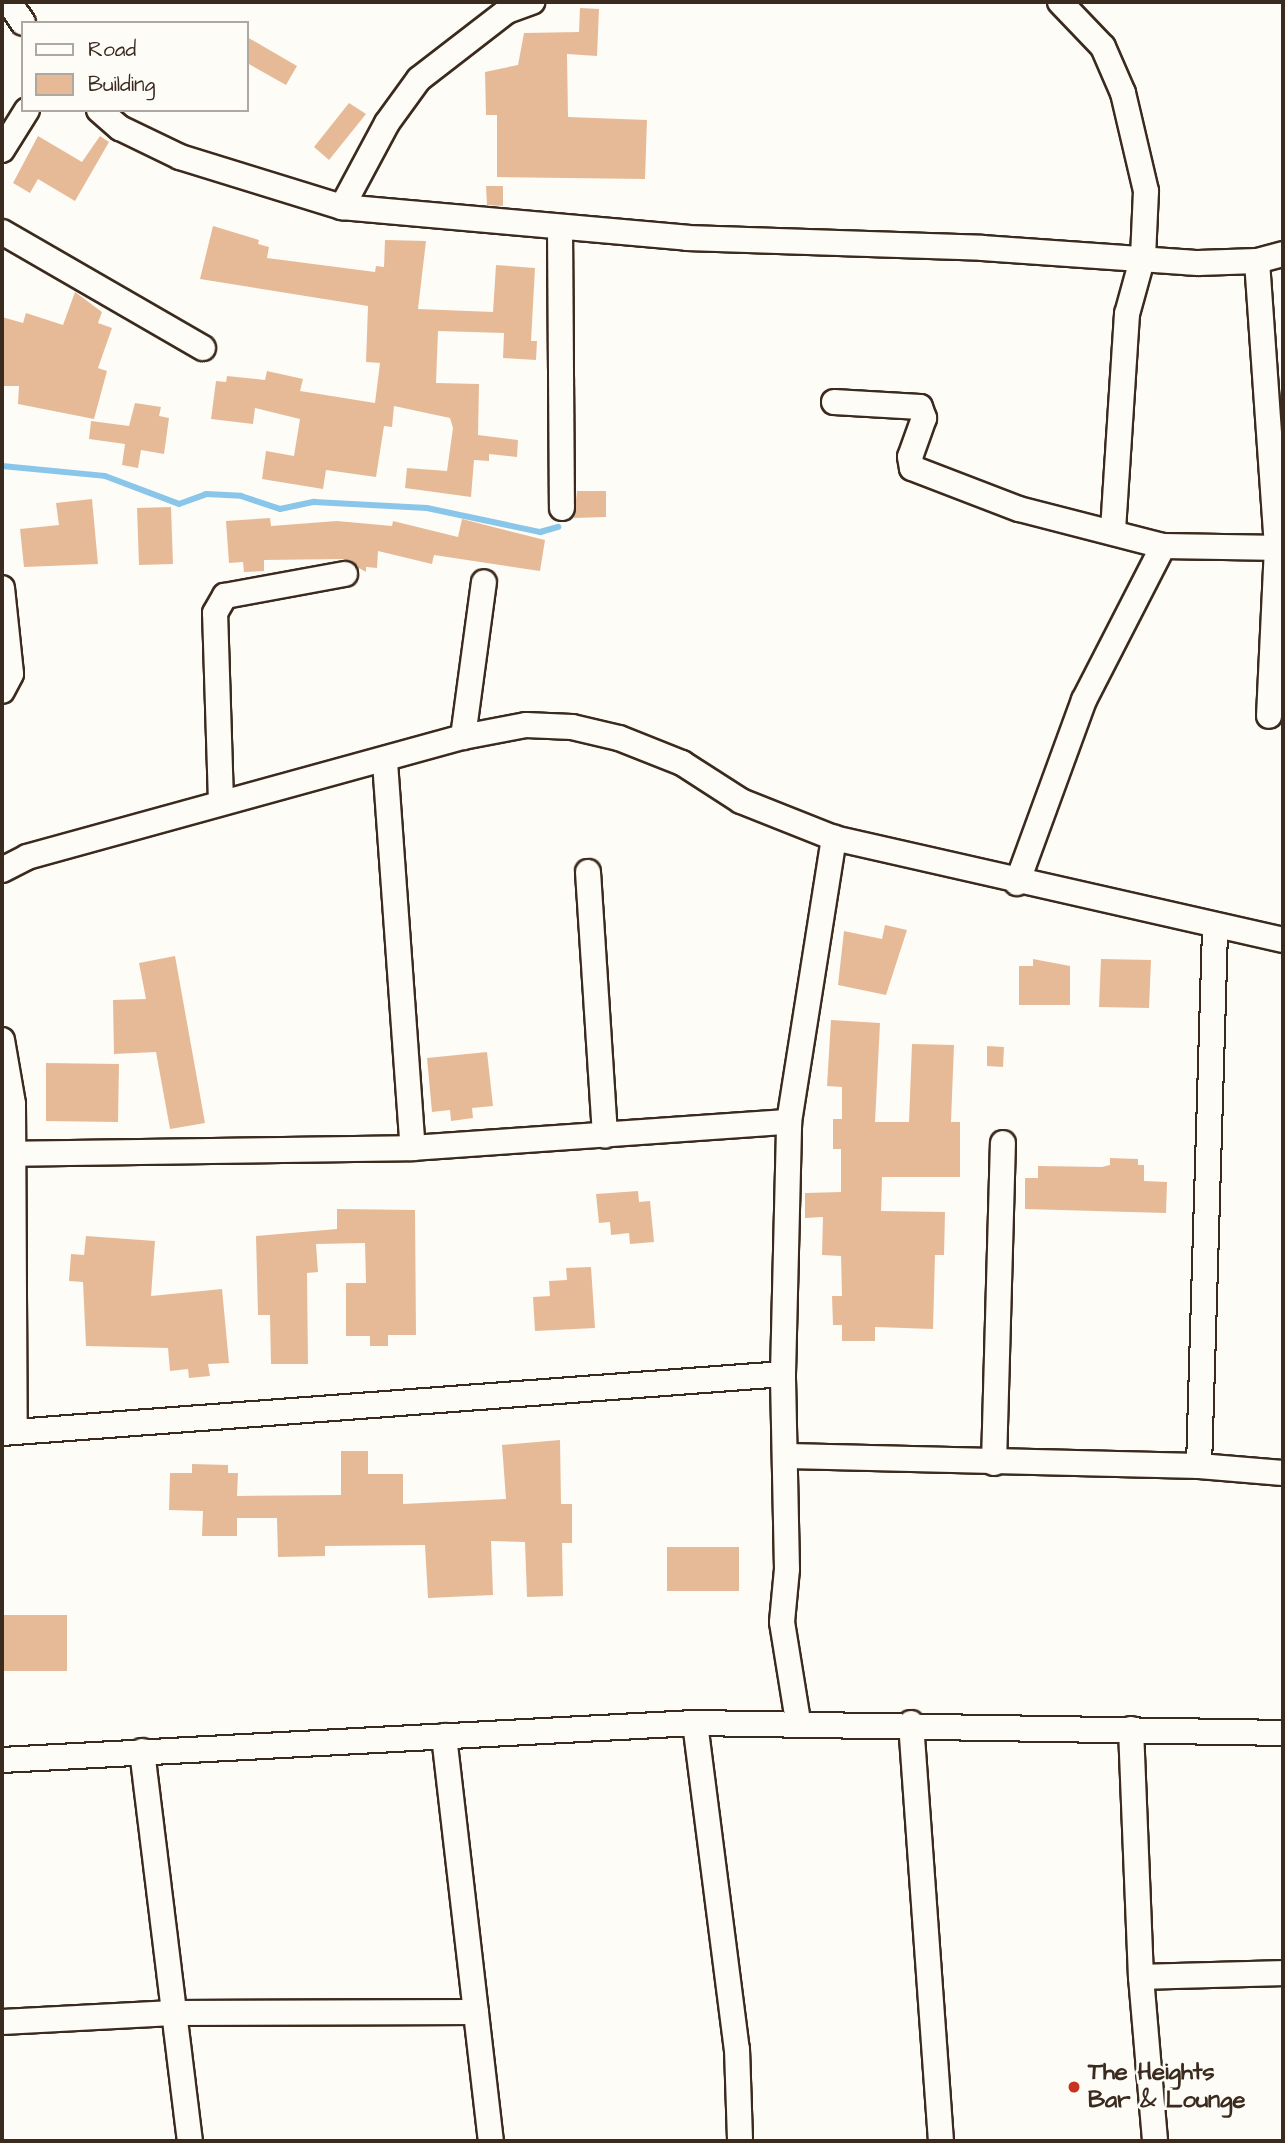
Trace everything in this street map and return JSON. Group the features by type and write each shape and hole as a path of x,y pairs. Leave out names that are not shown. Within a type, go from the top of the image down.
{"street":[{"path":"9,2 22,21"},
{"path":"342,207 387,123 419,79 507,11 532,2"},
{"path":"1060,2 1103,47 1123,93 1146,191 1143,256 1127,314 1113,532"},
{"path":"2,150 26,112"},
{"path":"101,112 120,128 180,157 342,207 560,228 1143,256 1198,263 1257,261 1283,254"},
{"path":"560,228 562,508"},
{"path":"2,232 203,348"},
{"path":"1257,261 1280,548 1269,716"},
{"path":"834,402 920,407 924,418 911,457 912,468 1019,509 1163,546 1280,548"},
{"path":"1017,883 1084,700 1163,546"},
{"path":"221,802 215,613 225,596 345,574"},
{"path":"463,737 484,582"},
{"path":"2,588 11,674 2,691"},
{"path":"2,870 27,857 221,802 386,762 463,737 526,725 619,738 682,763 790,824 834,838 1215,929 1283,940"},
{"path":"386,762 413,1148"},
{"path":"798,1721 782,1622 788,1456 783,1374 789,1122 834,838"},
{"path":"588,872 605,1135"},
{"path":"1199,1466 1215,929"},
{"path":"2,1040 13,1104 7,1155 8,1433 783,1374"},
{"path":"7,1155 413,1148 789,1122"},
{"path":"993,1463 1003,1143"},
{"path":"788,1456 1199,1466 1283,1474"},
{"path":"2,1760 695,1723 798,1721 1283,1733"},
{"path":"695,1723 737,2049 740,2141"},
{"path":"911,1723 941,2141"},
{"path":"1131,1729 1141,1977 1155,2141"},
{"path":"444,1736 491,2141"},
{"path":"142,1751 190,2141"},
{"path":"1141,1977 1283,1973"},
{"path":"2,2022 173,2013 476,2012"}],"building":[{"path":"580,8 599,9 597,56 567,54 568,117 647,120 645,179 497,177 497,115 486,115 485,72 518,65 524,33 579,32"},
{"path":"248,38 297,66 286,85 248,64"},
{"path":"349,103 366,114 329,160 314,147"},
{"path":"38,136 82,162 100,136 109,142 75,201 38,179 30,193 13,183"},
{"path":"486,186 503,186 503,206 487,205"},
{"path":"213,226 259,240 258,244 269,247 267,258 375,272 376,266 384,267 385,240 426,241 418,309 493,312 496,265 535,268 531,341 537,341 536,360 503,358 504,333 438,331 436,383 479,384 478,435 518,440 517,457 489,454 489,461 474,460 471,497 405,488 407,468 447,471 453,428 450,418 394,406 392,427 384,426 376,477 326,470 323,489 262,479 266,451 294,456 300,419 255,408 253,424 211,419 216,381 226,382 227,376 265,380 267,371 303,379 300,391 375,403 380,363 366,362 368,306 200,279"},
{"path":"75,292 102,312 98,323 112,328 98,368 107,371 94,419 18,404 19,386 2,386 2,317 23,323 26,313 63,325"},
{"path":"135,403 161,407 159,416 169,418 164,454 141,450 138,468 122,465 125,444 89,439 91,421 129,426"},
{"path":"577,491 606,491 606,517 574,518"},
{"path":"92,499 98,564 24,567 20,529 59,525 56,503"},
{"path":"171,507 173,564 139,565 137,508"},
{"path":"270,518 271,526 337,521 392,526 393,521 458,537 462,519 545,540 540,571 434,555 432,564 378,551 377,568 366,567 366,572 343,559 264,560 264,571 244,572 243,562 229,563 226,521"},
{"path":"885,925 907,930 886,995 838,985 844,931 882,939"},
{"path":"175,956 205,1123 170,1129 156,1052 114,1054 113,1000 146,999 139,963"},
{"path":"1033,959 1070,966 1070,1005 1019,1005 1019,966 1033,966"},
{"path":"1101,959 1151,960 1149,1008 1099,1007"},
{"path":"831,1020 880,1023 875,1122 909,1122 912,1044 954,1045 951,1122 960,1122 960,1177 882,1177 881,1211 945,1212 944,1255 935,1255 933,1329 875,1327 875,1341 842,1341 842,1325 833,1325 832,1296 842,1296 841,1256 822,1255 823,1217 805,1218 805,1193 841,1192 841,1149 833,1149 833,1119 842,1119 842,1087 827,1086"},
{"path":"987,1046 1004,1047 1003,1067 987,1066"},
{"path":"487,1052 493,1106 472,1108 473,1118 451,1121 450,1110 432,1112 427,1058"},
{"path":"46,1063 119,1064 118,1122 46,1121"},
{"path":"1110,1158 1138,1159 1138,1165 1144,1165 1144,1181 1167,1182 1166,1213 1025,1209 1025,1178 1038,1178 1038,1166 1102,1167 1110,1165"},
{"path":"638,1191 639,1202 650,1201 654,1242 630,1244 629,1233 611,1235 610,1222 599,1223 596,1194"},
{"path":"337,1209 415,1210 416,1335 388,1335 388,1346 370,1346 370,1336 346,1336 346,1283 366,1283 365,1243 316,1244 318,1272 307,1273 308,1364 271,1364 270,1315 258,1315 256,1236 337,1229"},
{"path":"86,1236 155,1241 151,1296 222,1289 229,1363 208,1364 210,1376 189,1378 188,1369 170,1371 168,1348 86,1346 83,1282 69,1281 71,1254 84,1255"},
{"path":"591,1267 595,1328 535,1331 533,1297 550,1296 549,1281 567,1280 566,1268"},
{"path":"560,1440 561,1504 572,1504 572,1543 562,1543 563,1596 527,1597 525,1542 491,1541 493,1595 428,1598 425,1545 325,1546 325,1556 278,1557 277,1518 237,1518 237,1536 202,1536 203,1511 169,1510 170,1473 192,1473 192,1464 228,1465 228,1473 238,1473 237,1496 341,1495 341,1451 368,1451 368,1474 403,1474 403,1504 506,1499 502,1445"},
{"path":"667,1547 739,1547 739,1591 667,1591"},
{"path":"2,1615 67,1615 67,1671 2,1671"}],"waterway":[{"path":"2,466 105,476 179,504 206,494 241,496 280,509 314,502 427,508 540,532 558,527"}],"place":[{"name":"The Heights Bar & Lounge","path":"1074,2087"}]}
